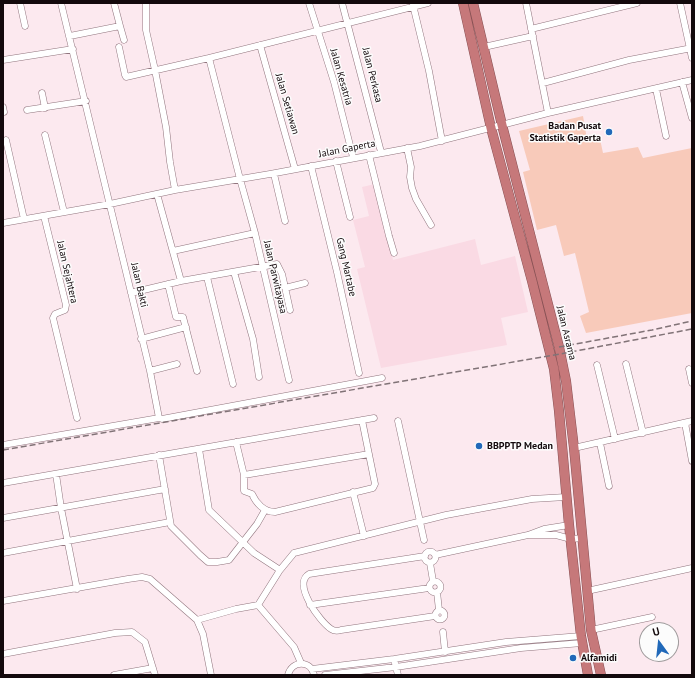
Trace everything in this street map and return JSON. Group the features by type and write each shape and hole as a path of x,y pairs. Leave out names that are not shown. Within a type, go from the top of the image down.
{"highway":[{"name":"Jalan Asrama","path":"462,3 491,128 554,369 581,639 588,675"},
{"name":"Jalan Asrama","path":"473,3 566,381 574,448 591,630 601,675"}],"street":[{"path":"20,3 25,26"},
{"name":"Jalan Bakti","path":"61,3 86,101 141,339 150,371 159,418"},
{"path":"114,3 124,40"},
{"path":"146,3 146,30 166,127 175,190"},
{"name":"Jalan Kesatria","path":"309,3 334,82 353,158"},
{"name":"Jalan Perkasa","path":"342,3 381,152"},
{"path":"119,47 125,76 209,58 387,14 413,5 428,3"},
{"path":"526,3 548,113"},
{"path":"531,29 637,3"},
{"path":"680,3 692,58"},
{"path":"413,5 429,71 442,141"},
{"path":"70,36 120,26"},
{"path":"484,47 533,36"},
{"name":"Jalan Setiawan","path":"260,45 295,169"},
{"path":"542,83 630,60 691,48"},
{"path":"3,60 73,49"},
{"name":"Jalan Parwitayasa","path":"209,58 255,233 289,380"},
{"name":"Jalan Gaperta","path":"3,223 110,204 175,190 274,174 369,154 420,146 548,113 692,80"},
{"path":"682,82 692,118"},
{"path":"656,89 666,136"},
{"path":"42,93 45,108"},
{"path":"27,110 86,101"},
{"path":"45,135 64,212"},
{"path":"6,140 24,219"},
{"path":"410,148 410,177 412,188 416,199 431,225"},
{"path":"369,154 388,236 394,253"},
{"path":"336,161 350,218"},
{"name":"Gang Martabe","path":"311,166 337,272 359,373"},
{"path":"274,174 285,221"},
{"path":"157,194 182,281"},
{"name":"Jalan Sejahtera","path":"44,216 66,305 65,310 55,314 53,318 77,418"},
{"path":"173,251 255,233"},
{"path":"131,293 182,281 277,264 282,274 290,310"},
{"path":"234,272 254,339 260,377"},
{"path":"207,277 233,384"},
{"path":"285,288 305,283"},
{"path":"168,284 176,317 183,317 197,370"},
{"path":"141,339 186,327"},
{"path":"150,371 177,364"},
{"path":"626,364 643,433"},
{"path":"597,365 615,439"},
{"path":"689,369 692,383"},
{"path":"3,446 159,418 162,419 382,378"},
{"path":"3,483 374,418"},
{"path":"236,442 244,476 244,491 252,494 255,500 265,510 274,512 371,489 375,484 362,420"},
{"path":"398,421 424,540"},
{"path":"574,448 689,422 692,461"},
{"path":"600,443 609,486"},
{"path":"199,449 209,510 254,553 280,570"},
{"path":"244,476 369,454"},
{"path":"159,455 170,522 173,528 208,562 229,560 265,510"},
{"path":"56,474 77,589"},
{"path":"3,518 165,489"},
{"path":"354,492 364,536"},
{"path":"197,620 236,609 258,605 280,570 294,553 446,515 541,498 566,497"},
{"path":"3,553 170,522"},
{"path":"433,581 436,581 440,585 437,592 439,610 436,612 435,616 337,631 331,629 310,605 306,598 304,580 309,574 425,556 428,552 435,555 544,529 569,525"},
{"path":"555,527 556,535"},
{"path":"528,534 556,535 571,539 582,538"},
{"path":"430,562 434,560 435,555"},
{"path":"425,556 426,560 430,562 433,581"},
{"path":"587,591 692,568"},
{"path":"3,601 146,577 155,582 197,620 203,634 211,675"},
{"path":"429,588 429,585 433,581"},
{"path":"310,605 429,588 434,592 437,592"},
{"path":"258,605 294,647 301,663"},
{"path":"591,630 652,617"},
{"path":"3,654 115,633 132,632 145,642 154,672 114,675"},
{"path":"443,632 445,652"},
{"path":"288,675 293,666 301,663 309,666 314,672 521,641 550,638 581,639"},
{"path":"325,675 396,667 521,648 551,645 581,639"},
{"path":"521,641 521,648"},
{"path":"394,659 398,675"}],"shaded area":[{"path":"583,116 587,139 600,139 603,153 638,147 643,158 692,148 692,313 586,333 580,316 589,312 575,253 564,256 556,225 537,230 523,172 530,170 519,131"},
{"path":"375,184 393,260 475,239 481,265 515,256 528,312 501,318 507,345 381,368 357,269 365,267 353,220 369,216 362,187"}],"railway":[{"path":"559,347 692,321"},
{"path":"3,450 560,354 692,329"}],"place":[{"name":"Badan Pusat Statistik Gaperta","path":"609,132"},
{"name":"BBPPTP Medan","path":"479,446"},
{"name":"Alfamidi","path":"573,658"}]}
